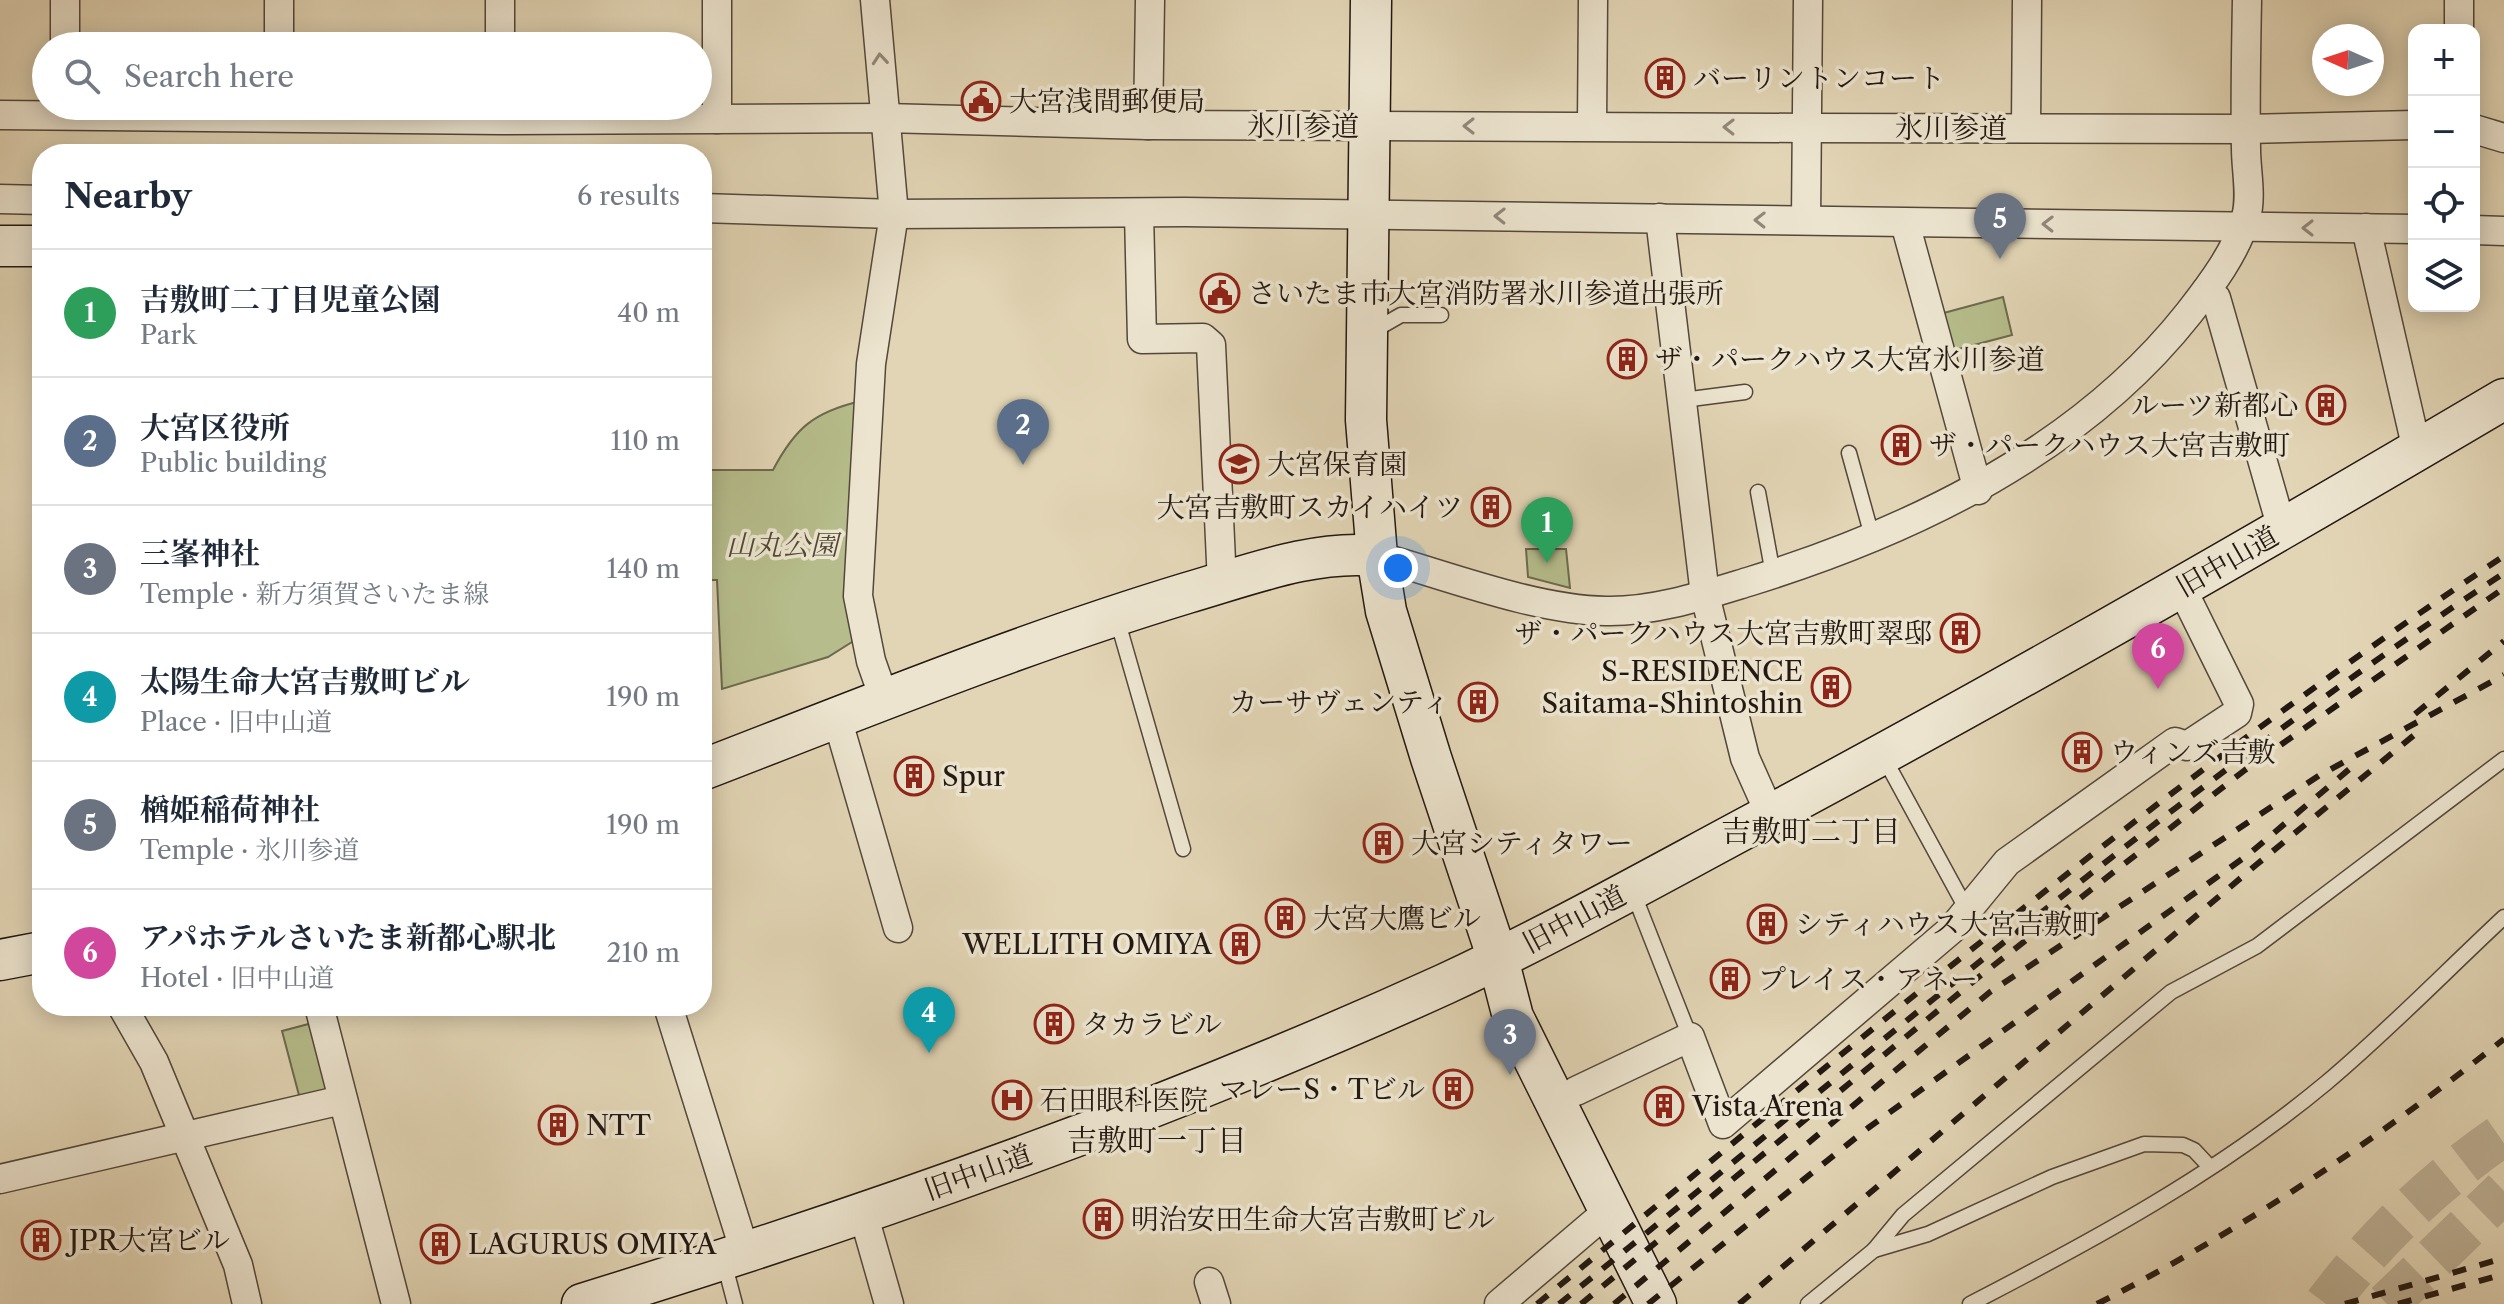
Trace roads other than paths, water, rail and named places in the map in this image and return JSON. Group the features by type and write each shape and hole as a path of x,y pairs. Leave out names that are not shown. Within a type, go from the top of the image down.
{"main road":[{"path":"1371,0 1370,126 1354,214 1365,335 1366,420 1377,556 1402,668 1498,959 1513,1017 1607,1212 1656,1304"},
{"path":"0,246 32,246"},
{"name":"旧中山道","path":"582,1304 967,1177 1261,1062 1498,959 1883,755 2181,587 2504,399"},
{"path":"712,766 973,663 1116,615 1222,583 1343,556 1377,556"},
{"path":"0,960 32,954"},
{"path":"1498,959 1529,989 1576,1091 1685,1304"}],"street":[{"path":"65,0 65,32"},
{"path":"279,0 279,32"},
{"path":"500,0 500,32"},
{"path":"717,0 717,119"},
{"path":"875,0 894,214 871,364 858,596 871,661 884,698"},
{"path":"1148,125 1150,0"},
{"path":"1592,125 1593,0"},
{"path":"1806,220 1808,0"},
{"path":"2026,127 2027,0"},
{"path":"1377,556 1546,603 1589,610 1629,610 1705,595 1773,574 1978,490 2051,441 2130,380 2157,353 2206,291 2241,228 2247,215 2247,0"},
{"path":"2459,0 2459,24"},
{"name":"氷川参道","path":"0,115 32,113"},
{"name":"氷川参道","path":"712,119 885,118 1148,125 1807,128 2246,129 2408,125"},
{"path":"2480,131 2504,138"},
{"path":"0,199 32,200"},
{"path":"712,208 894,214 1354,214 2408,229"},
{"path":"1139,213 1142,339 1203,338 1211,345 1222,583"},
{"path":"1660,218 1705,595 1745,758 1770,814"},
{"path":"1905,223 1978,490"},
{"path":"2366,228 2417,450"},
{"path":"2480,230 2504,231"},
{"path":"2206,291 2216,298 2282,529"},
{"path":"1576,1091 1690,1037 1723,1124 1952,929 2007,862 2175,742 2187,746 2237,713 2239,704 2181,587"},
{"path":"837,718 898,928"},
{"path":"128,1016 154,1062 186,1139 238,1265 247,1304"},
{"path":"321,1016 396,1304"},
{"path":"671,1016 734,1256"},
{"path":"0,1179 186,1139 342,1100"},
{"path":"1499,1304 1607,1212"},
{"path":"863,1213 889,1304"}],"lane":[{"path":"1365,335 1401,315 1441,315"},
{"path":"1683,400 1745,392"},
{"path":"1849,453 1872,536"},
{"path":"1758,492 1773,574"},
{"path":"1116,615 1183,849"},
{"path":"1883,755 1967,910"},
{"path":"1808,1304 1874,1250 1903,1215 2171,992 2257,946 2503,762"},
{"path":"1632,889 1690,1037"},
{"path":"1970,1304 2100,1237 2209,1166 2325,1083 2504,917"},
{"path":"1874,1250 1928,1234 2052,1177 2144,1144 2183,1145 2194,1150 2209,1166"},
{"path":"734,1256 735,1304"}],"tunnel":[{"path":"2326,1304 2386,1233 2454,1171 2504,1134"},
{"path":"2387,1304 2504,1191"}],"railway":[{"path":"1537,1304 1892,1014 2132,824 2378,642 2504,556"},
{"path":"1559,1304 2140,835 2381,657 2504,573"},
{"path":"1581,1304 1980,976 2245,770 2504,588"},
{"path":"2415,714 2504,641"},
{"path":"1614,1304 1990,992 2320,775 2504,675"},
{"path":"1739,1304 2256,865 2424,727"},
{"path":"1648,1304 1868,1128 2249,854 2353,766"},
{"path":"2097,1304 2204,1246 2307,1182 2407,1113 2504,1039"},
{"path":"2345,1304 2504,1258"},
{"path":"2398,1304 2504,1274"}],"place":[{"name":"バーリントンコート","path":"1665,78"},
{"name":"大宮浅間郵便局","path":"981,101"},
{"name":"楢姫稲荷神社","path":"2000,259"},
{"name":"さいたま市大宮消防署氷川参道出張所","path":"1220,293"},
{"name":"ザ・パークハウス大宮氷川参道","path":"1627,359"},
{"name":"ルーツ新都心","path":"2326,405"},
{"name":"ザ・パークハウス大宮吉敷町","path":"1901,445"},
{"name":"大宮保育園","path":"1239,464"},
{"name":"大宮区役所","path":"1023,465"},
{"name":"大宮吉敷町スカイハイツ","path":"1491,507"},
{"name":"吉敷町二丁目児童公園","path":"1547,563"},
{"name":"ザ・パークハウス大宮吉敷町翠邸","path":"1960,633"},
{"name":"S-RESIDENCE Saitama-Shintoshin","path":"1831,687"},
{"name":"アパホテルさいたま新都心駅北","path":"2158,689"},
{"name":"カーサヴェンティ","path":"1478,702"},
{"name":"ウィンズ吉敷","path":"2082,752"},
{"name":"Spur","path":"914,776"},
{"name":"大宮シティタワー","path":"1383,843"},
{"name":"大宮大鷹ビル","path":"1285,918"},
{"name":"シティハウス大宮吉敷町","path":"1767,924"},
{"name":"WELLITH OMIYA","path":"1240,944"},
{"name":"プレイス・アネー","path":"1730,979"},
{"name":"タカラビル","path":"1054,1024"},
{"name":"太陽生命大宮吉敷町ビル","path":"929,1053"},
{"name":"三峯神社","path":"1510,1075"},
{"name":"マレーS・Tビル","path":"1453,1089"},
{"name":"石田眼科医院","path":"1012,1100"},
{"name":"Vista Arena","path":"1664,1106"},
{"name":"NTT","path":"558,1125"},
{"name":"明治安田生命大宮吉敷町ビル","path":"1103,1219"},
{"name":"JPR大宮ビル","path":"41,1240"},
{"name":"LAGURUS OMIYA","path":"440,1244"}],"district":[{"name":"吉敷町二丁目","path":"1811,831"},
{"name":"吉敷町一丁目","path":"1157,1140"}],"park label":[{"name":"山丸公園","path":"782,545"}]}
